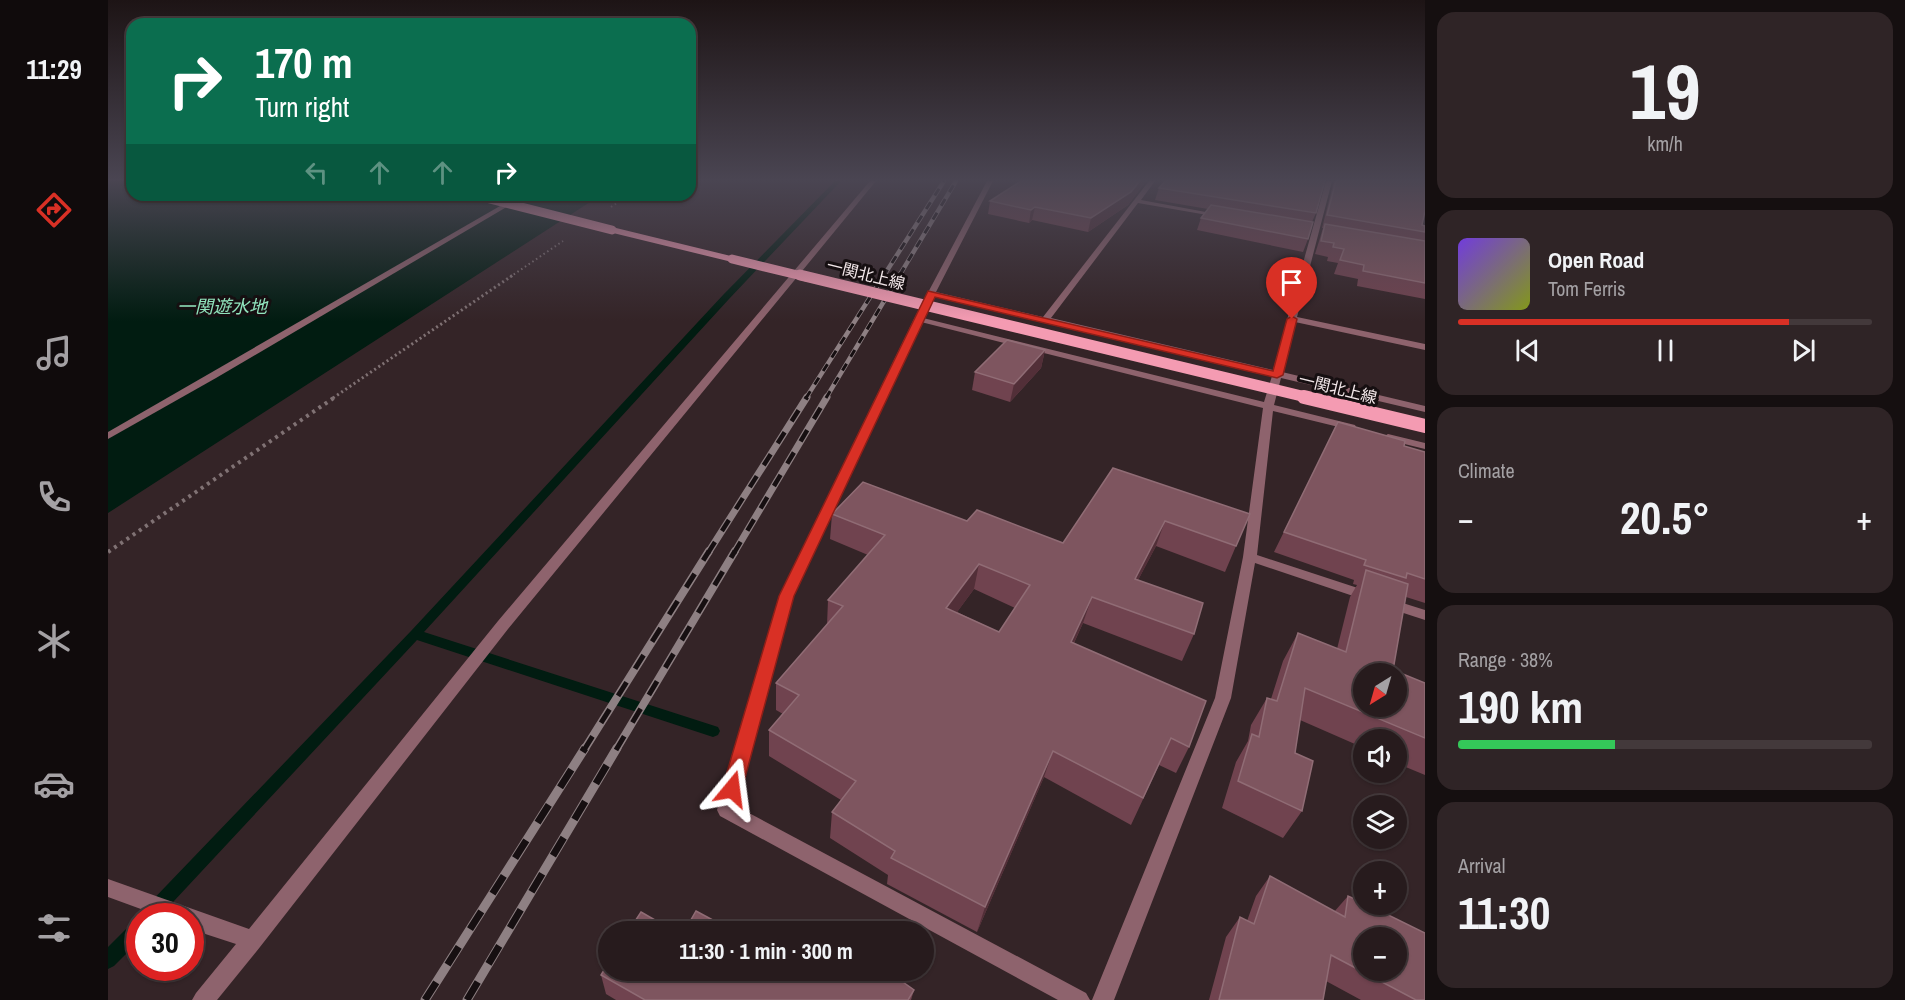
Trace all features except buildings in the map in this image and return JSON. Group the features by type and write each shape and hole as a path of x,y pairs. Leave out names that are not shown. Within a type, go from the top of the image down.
{"main road":[{"name":"一関北上線","path":"603,228 1425,426"}],"street":[{"path":"108,436 272,343 365,284 466,228"},
{"path":"203,1000 503,625 834,228"},
{"path":"966,228 918,319 786,596 726,810 1079,1000"},
{"path":"1046,320 1117,228"},
{"path":"1103,1000 1223,698 1250,557 1268,406 1316,228"},
{"path":"1304,231 1326,234"},
{"path":"932,293 1425,409"},
{"path":"918,319 1358,429"},
{"path":"1292,319 1425,347"},
{"path":"1380,435 1425,446"},
{"path":"1250,557 1425,615"},
{"path":"112,889 150,903"},
{"path":"204,923 253,940"}],"path":[{"path":"108,552 510,277"}],"water":[{"name":"一関遊水地","path":"108,228 550,228 108,513"}],"waterway":[{"path":"415,634 793,228"},
{"path":"161,903 415,634"},
{"path":"415,634 713,731"},
{"path":"108,960 126,941"}],"railway":[{"path":"806,398 914,228"},
{"path":"826,398 928,228"},
{"path":"708,553 807,397"},
{"path":"734,553 827,397"},
{"path":"584,750 709,551"},
{"path":"616,750 735,551"},
{"path":"425,1000 585,748"},
{"path":"467,1000 617,748"}],"route":[{"path":"732,789 786,596 932,293 1277,375 1292,319"}]}
